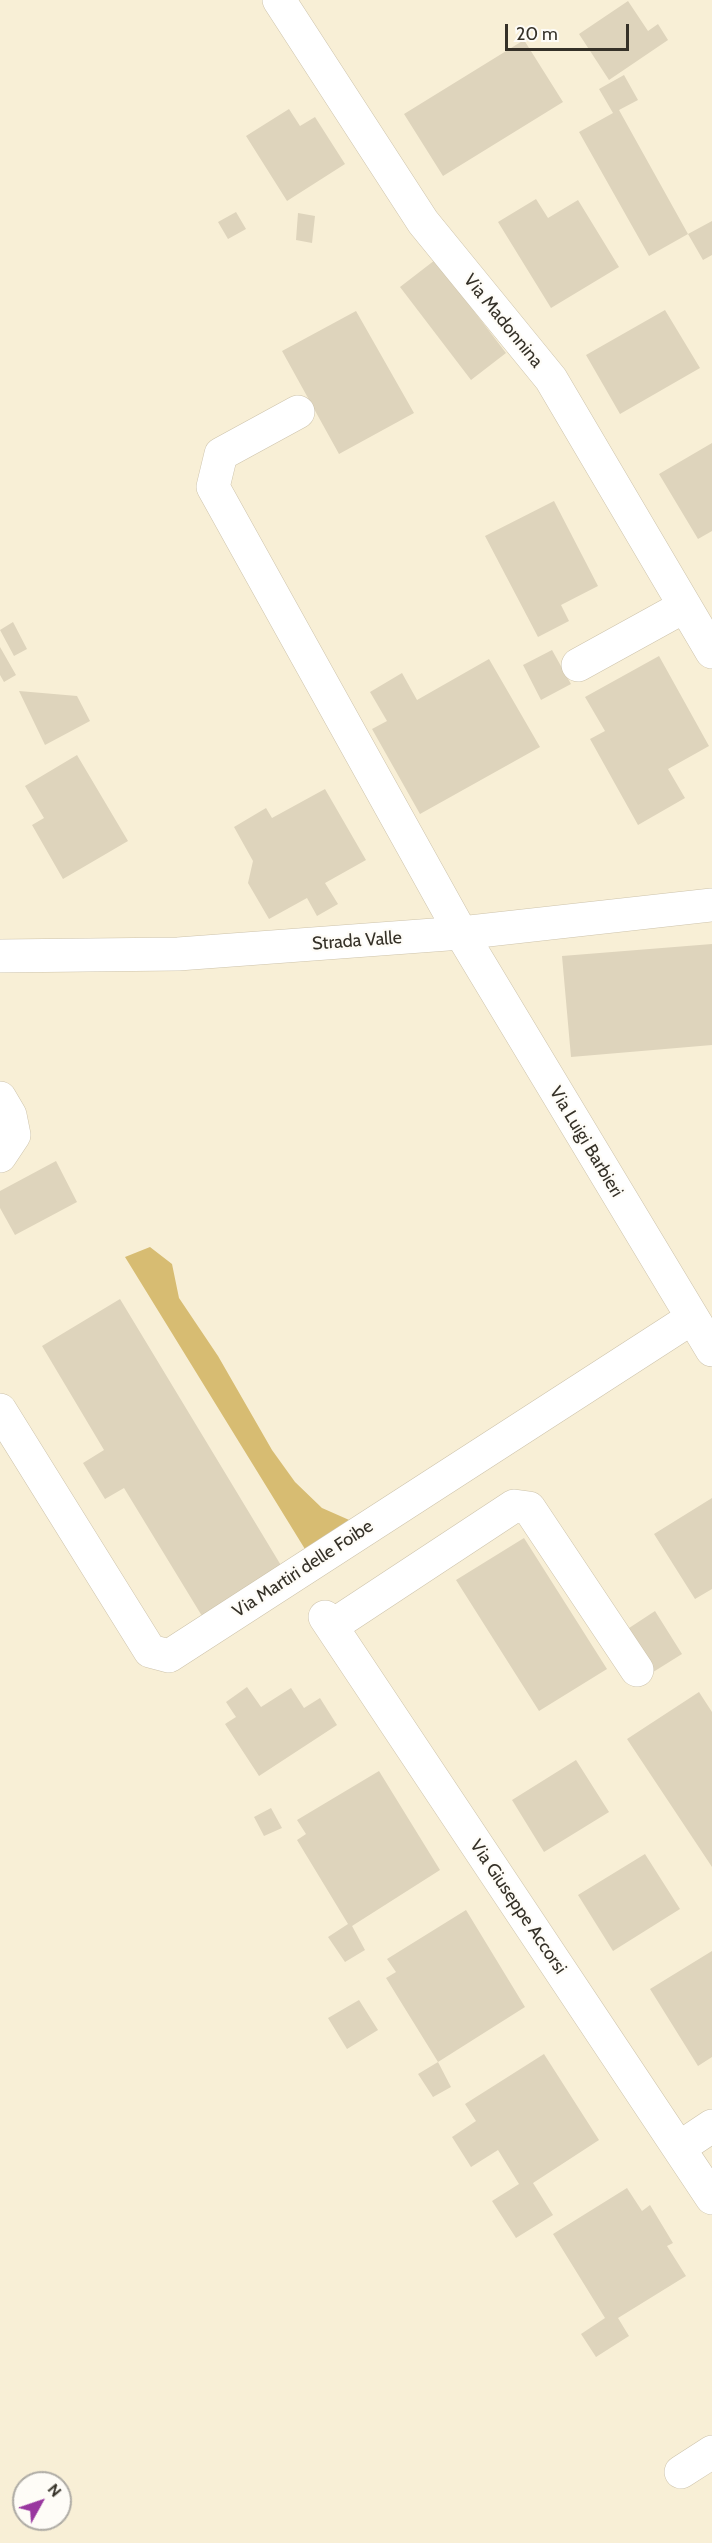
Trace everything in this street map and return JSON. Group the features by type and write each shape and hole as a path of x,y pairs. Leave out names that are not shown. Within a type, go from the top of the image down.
{"street":[{"name":"Via Madonnina","path":"279,0 423,222 551,379 712,652"},
{"name":"Via Luigi Barbieri","path":"298,412 221,454 213,487 461,933 712,1350"},
{"path":"578,665 685,606"},
{"name":"Strada Valle","path":"0,956 178,954 461,933 712,905"},
{"path":"0,1098 10,1115 14,1135 0,1156"},
{"name":"Via Martiri delle Foibe","path":"0,1410 150,1651 169,1656 692,1318"},
{"name":"Via Giuseppe Accorsi","path":"637,1670 529,1508 514,1506 328,1622 712,2198"},
{"path":"679,2148 712,2126"},
{"path":"681,2472 712,2452"}],"shaded area":[{"path":"150,1247 172,1264 179,1298 218,1356 272,1450 295,1482 322,1508 356,1523 308,1554 125,1257"}],"building":[{"path":"628,1 648,31 658,24 668,40 609,80 579,34"},
{"path":"524,40 563,102 443,176 404,114"},
{"path":"624,75 638,100 619,110 688,234 649,256 579,132 613,113 599,89"},
{"path":"289,109 300,126 315,117 345,164 287,201 246,136"},
{"path":"536,199 548,218 578,200 619,267 551,308 498,222"},
{"path":"236,212 246,229 228,239 218,222"},
{"path":"298,213 315,216 312,243 296,240"},
{"path":"712,221 712,255 703,260 688,234"},
{"path":"435,260 506,353 471,380 400,287"},
{"path":"665,310 700,368 620,414 586,355"},
{"path":"356,311 414,413 339,454 282,351"},
{"path":"712,443 712,531 698,539 659,474"},
{"path":"554,501 598,586 561,605 569,621 538,637 485,536"},
{"path":"13,622 27,649 14,656 0,630"},
{"path":"0,647 16,675 4,682 0,675"},
{"path":"552,650 571,684 541,700 523,665"},
{"path":"659,656 709,746 668,769 685,798 638,825 590,739 605,731 585,697"},
{"path":"489,659 540,747 420,814 372,729 387,721 370,692 402,673 417,700"},
{"path":"19,691 77,696 90,721 45,745"},
{"path":"77,755 128,841 63,879 32,825 44,818 25,786"},
{"path":"325,789 366,860 325,883 338,904 317,916 307,898 269,919 248,883 253,861 234,827 266,808 272,818"},
{"path":"712,944 712,1045 571,1057 562,956"},
{"path":"56,1161 77,1202 15,1235 0,1208 0,1191"},
{"path":"120,1299 282,1567 202,1616 124,1488 105,1499 83,1463 104,1450 42,1346"},
{"path":"712,1498 712,1589 695,1599 654,1534"},
{"path":"524,1538 607,1669 539,1711 456,1580"},
{"path":"655,1611 682,1654 650,1674 623,1632"},
{"path":"247,1687 261,1707 291,1688 304,1708 320,1698 337,1725 259,1776 225,1724 236,1717 226,1702"},
{"path":"699,1692 712,1712 712,1867 627,1739"},
{"path":"576,1760 609,1812 544,1852 512,1800"},
{"path":"379,1771 440,1870 352,1926 365,1950 345,1962 328,1937 348,1924 297,1840 306,1834 297,1820"},
{"path":"271,1808 282,1828 264,1836 254,1817"},
{"path":"645,1854 680,1909 613,1951 578,1895"},
{"path":"466,1910 525,2007 438,2062 386,1978 396,1972 387,1959"},
{"path":"712,1951 712,2057 698,2066 650,1989"},
{"path":"359,2000 378,2030 347,2049 328,2018"},
{"path":"544,2054 599,2140 533,2183 553,2215 516,2238 492,2201 519,2184 498,2150 471,2167 452,2137 476,2121 465,2104"},
{"path":"438,2062 451,2087 433,2097 418,2074"},
{"path":"627,2188 642,2211 650,2205 673,2243 667,2246 686,2276 618,2318 629,2336 596,2357 581,2334 605,2318 553,2234"}]}
